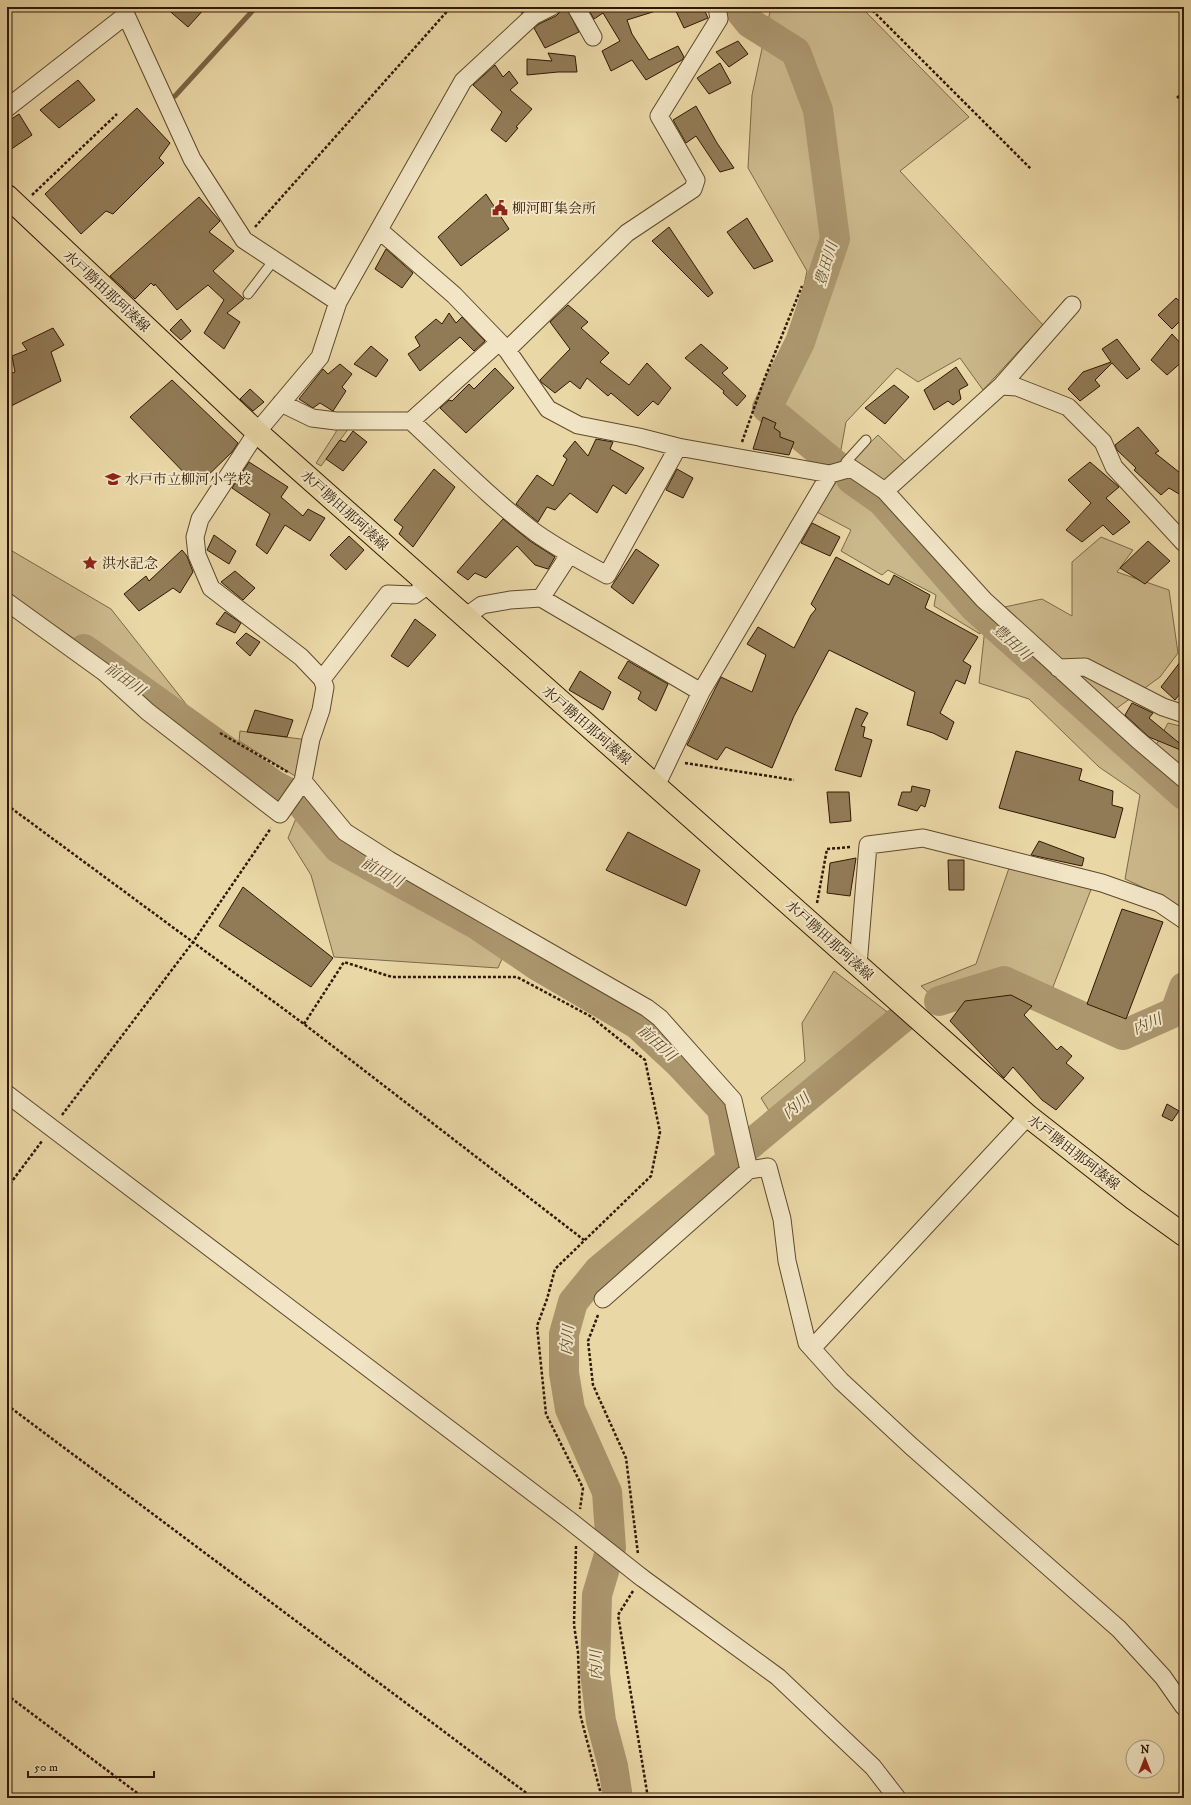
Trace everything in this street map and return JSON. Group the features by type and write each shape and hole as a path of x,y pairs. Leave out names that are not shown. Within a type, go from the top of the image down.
{"main road":[{"name":"水戸勝田那珂湊線","path":"13,202 257,432 1028,1116 1134,1199 1184,1235"}],"street":[{"path":"7,602 104,672 148,712 280,814 303,781 311,739 321,710 325,687 322,679 301,656 211,588 197,555 195,537 200,519 257,432 320,357 338,302 463,81 533,16 551,7"},
{"path":"576,7 593,37"},
{"path":"281,402 312,418 336,421 411,421 503,346 627,233 693,189 696,180 659,116 719,19 717,7"},
{"path":"7,108 126,11 192,159 244,240 338,302"},
{"path":"379,230 454,295 503,346 548,409 578,425 639,436 678,447 830,474 850,468 885,491 984,600 1138,740 1184,779"},
{"path":"885,491 1001,386 1072,306"},
{"path":"1001,386 1017,388 1068,407 1103,442 1114,467 1184,544"},
{"path":"411,421 536,533 569,555 607,575 678,447"},
{"path":"656,786 667,760 701,692 830,474"},
{"path":"541,598 569,555"},
{"path":"322,679 388,594 414,595 428,585"},
{"path":"465,617 482,605 510,600 541,598 701,692"},
{"path":"1058,668 1085,667 1163,707 1184,714"},
{"path":"303,781 345,832 389,860 647,1008 660,1018 733,1100 747,1164"},
{"path":"858,965 868,845 923,838 1102,883 1159,903 1184,920"},
{"path":"7,1094 574,1515 641,1577 778,1677 873,1767 897,1798"},
{"path":"807,1343 817,1343 1028,1116"},
{"path":"747,1164 768,1167 782,1219 787,1261 807,1343 841,1381 911,1446 1119,1628 1163,1677 1184,1707"},
{"path":"603,1299 747,1164"}],"lane":[{"path":"248,294 274,260"},
{"path":"847,469 846,462 866,440"}],"path":[{"path":"244,240 452,7"},
{"path":"869,7 1031,169"},
{"path":"1177,98 1184,91"},
{"path":"13,202 118,114"},
{"path":"737,457 764,380 802,286"},
{"path":"220,733 303,781"},
{"path":"667,760 794,780"},
{"path":"7,805 304,1024 584,1240"},
{"path":"7,1188 193,942 280,814"},
{"path":"813,925 827,849 868,845"},
{"path":"304,1024 344,962 392,977 517,977 590,1016 645,1060 660,1132 651,1176 555,1269 547,1299 536,1326 546,1414 582,1488 574,1515"},
{"path":"603,1299 588,1341 593,1385 626,1458 641,1577 618,1615 648,1798"},
{"path":"7,1405 533,1798"},
{"path":"577,1540 574,1625 578,1652 580,1714 602,1798"},
{"path":"7,1695 144,1798"}],"shaded area":[{"path":"771,7 861,7 969,117 900,171 1043,325 983,390 960,358 918,382 897,368 846,422 840,455 779,404 807,271 748,168 752,95"},
{"path":"337,425 349,428 321,466 316,463 336,432"},
{"path":"878,435 908,464 883,485 851,461"},
{"path":"841,476 878,503 981,624 980,634 934,606 936,595 888,570 882,575 841,551 851,530 815,511"},
{"path":"1101,537 1133,550 1117,572 1169,590 1178,653 1160,677 1113,711 1000,608 1042,599 1072,616 1072,562"},
{"path":"7,548 111,609 205,728 7,593"},
{"path":"985,628 1042,675 1184,806 1184,909 1168,899 1125,879 1140,795 1099,767 1029,699 979,683"},
{"path":"1168,723 1184,727 1184,770 1155,747"},
{"path":"240,731 308,740 303,781 239,741"},
{"path":"301,806 333,853 505,952 498,968 334,957 311,875 288,838"},
{"path":"1009,868 1092,887 1051,992 1002,975 932,996 921,986 976,964"},
{"path":"834,971 895,1018 771,1114 761,1098 805,1061 802,1023"}],"building":[{"path":"165,7 206,7 188,27"},
{"path":"561,7 566,7 579,32 545,48 534,28 556,16 560,12"},
{"path":"587,7 659,7 659,10 627,20 632,34 649,60 678,46 684,57 682,60 646,80 632,60 611,71 602,51 620,41 603,13 594,19"},
{"path":"674,7 703,7 708,18 684,28"},
{"path":"738,41 748,54 729,67 716,52"},
{"path":"548,53 575,56 577,72 527,75 527,59 552,61"},
{"path":"720,63 731,83 709,94 697,78"},
{"path":"495,65 503,77 509,71 518,83 510,90 532,109 516,127 518,128 506,142 491,130 502,112 473,85"},
{"path":"78,80 95,100 59,128 40,110"},
{"path":"696,106 717,143 734,168 720,172 696,136 686,143 673,120"},
{"path":"137,108 170,143 159,158 164,163 113,214 106,211 81,234 45,194"},
{"path":"19,114 32,135 7,152 7,122"},
{"path":"486,194 509,229 461,266 438,237"},
{"path":"199,197 220,221 209,232 234,251 213,271 244,299 227,313 240,322 224,349 204,333 224,300 208,285 177,310 155,284 154,286 151,283 135,299 110,276"},
{"path":"747,218 773,261 754,269 727,232"},
{"path":"669,227 713,293 708,297 652,241"},
{"path":"386,249 413,273 402,288 375,269"},
{"path":"1176,298 1184,305 1184,317 1172,329 1158,315"},
{"path":"568,305 588,322 581,328 609,353 600,362 629,385 647,363 671,388 658,405 653,401 638,416 611,393 608,396 587,378 580,389 570,381 555,393 541,382 540,380 570,349 550,322"},
{"path":"449,313 456,323 462,317 485,341 474,351 460,337 420,371 408,354 420,346 415,337 436,319 442,324"},
{"path":"181,319 191,331 181,340 170,330"},
{"path":"53,328 64,345 51,352 61,381 7,408 7,375 15,372 12,356 27,350 22,343"},
{"path":"1172,334 1184,347 1184,360 1167,375 1151,360"},
{"path":"1117,339 1140,369 1127,379 1112,363 1095,380 1100,386 1080,401 1068,389 1083,372 1111,362 1102,349"},
{"path":"701,344 728,368 722,373 746,396 737,406 723,393 724,391 685,358"},
{"path":"371,346 388,360 376,377 354,364"},
{"path":"340,364 352,374 342,387 346,391 333,411 320,403 313,408 299,399 323,369 328,374"},
{"path":"956,367 968,385 959,390 961,399 953,405 948,401 934,410 924,390"},
{"path":"495,368 514,388 466,433 440,408 449,400 452,401 469,384 474,389"},
{"path":"172,380 238,443 232,452 197,486 130,417"},
{"path":"894,385 909,397 885,424 865,408"},
{"path":"250,389 264,402 253,411 240,399"},
{"path":"763,417 776,423 774,428 780,432 780,437 794,442 789,455 753,449"},
{"path":"1138,427 1159,451 1155,453 1184,476 1184,487 1179,494 1169,488 1161,495 1134,470 1136,468 1117,450 1115,445"},
{"path":"353,431 367,442 343,471 326,459 340,440 345,442"},
{"path":"596,439 613,442 610,449 644,468 626,494 613,485 597,513 570,493 555,510 547,507 538,522 516,504 537,475 553,486 567,459 563,456 575,441 588,456"},
{"path":"249,462 288,487 281,497 303,516 308,509 325,518 310,541 285,525 267,554 256,545 270,514 232,488"},
{"path":"1090,462 1119,487 1106,498 1130,522 1113,535 1103,525 1082,542 1066,530 1091,503 1068,480"},
{"path":"434,469 455,487 413,547 399,534 403,527 394,520"},
{"path":"677,469 693,478 683,498 666,490"},
{"path":"503,519 530,541 555,557 548,569 535,565 517,546 486,578 475,573 468,580 457,572"},
{"path":"812,523 840,537 830,556 801,543"},
{"path":"214,535 236,551 229,564 207,550"},
{"path":"349,536 364,550 346,570 330,555"},
{"path":"1148,541 1170,561 1145,584 1120,568"},
{"path":"636,549 659,565 633,604 611,587"},
{"path":"182,550 187,556 193,572 180,593 173,588 139,611 124,594 146,576 149,581"},
{"path":"836,557 889,585 894,575 930,595 925,608 978,637 963,661 971,666 965,684 956,680 940,713 954,722 947,740 933,733 907,725 915,692 829,650 794,716 772,768 726,747 717,760 687,745 721,677 752,692 766,655 747,644 758,627 794,648 811,615 816,609 811,604"},
{"path":"235,571 255,588 243,600 221,582"},
{"path":"225,612 241,623 235,633 216,624"},
{"path":"415,619 436,635 408,667 391,656"},
{"path":"246,633 260,642 250,656 236,643"},
{"path":"1184,657 1184,689 1175,700 1161,687"},
{"path":"628,661 668,684 656,711 638,699 641,692 618,678"},
{"path":"580,671 611,692 603,710 569,690"},
{"path":"1132,703 1153,713 1149,718 1184,747 1183,751 1149,737 1125,715"},
{"path":"856,708 868,713 861,726 865,727 863,737 872,740 861,777 835,770"},
{"path":"255,710 293,720 287,737 247,732"},
{"path":"1016,751 1082,769 1079,780 1113,791 1112,805 1123,808 1115,838 999,808"},
{"path":"912,786 930,790 925,807 921,805 917,811 898,805 902,792 911,792"},
{"path":"827,792 849,792 851,821 830,823"},
{"path":"628,832 700,870 686,906 606,870"},
{"path":"1039,841 1084,858 1082,866 1031,855"},
{"path":"856,858 850,896 827,893 830,863"},
{"path":"948,860 964,860 964,890 949,890"},
{"path":"243,887 333,958 311,987 219,926"},
{"path":"1122,909 1163,922 1126,1019 1087,1004"},
{"path":"1011,995 1032,1006 1024,1015 1057,1050 1061,1046 1072,1056 1066,1063 1084,1078 1056,1110 1042,1100 1013,1067 1004,1078 950,1021 965,1001"},
{"path":"1167,1104 1179,1111 1172,1121 1162,1116"}],"waterway":[{"path":"175,96 256,7"},
{"path":"521,7 525,16 524,18"},
{"name":"豊田川","path":"737,7 750,23 796,52 818,110 835,239 800,342 767,408 836,465"},
{"name":"豊田川","path":"851,479 882,501 974,607 1184,795"},
{"name":"前田川","path":"84,649 274,785 295,796 338,848 476,924 538,966 637,1024 679,1063 722,1109 731,1160"},
{"name":"内川","path":"939,1001 1004,981 1123,1035 1175,1012 1184,987"},
{"name":"内川","path":"618,1798 613,1766 601,1721 595,1673 597,1595 611,1548 607,1492 570,1409 564,1373 564,1334 573,1302 599,1270 900,1020"}],"place":[{"name":"柳河町集会所","path":"500,208"},
{"name":"水戸市立柳河小学校","path":"113,479"},
{"name":"洪水記念","path":"90,563"}]}
